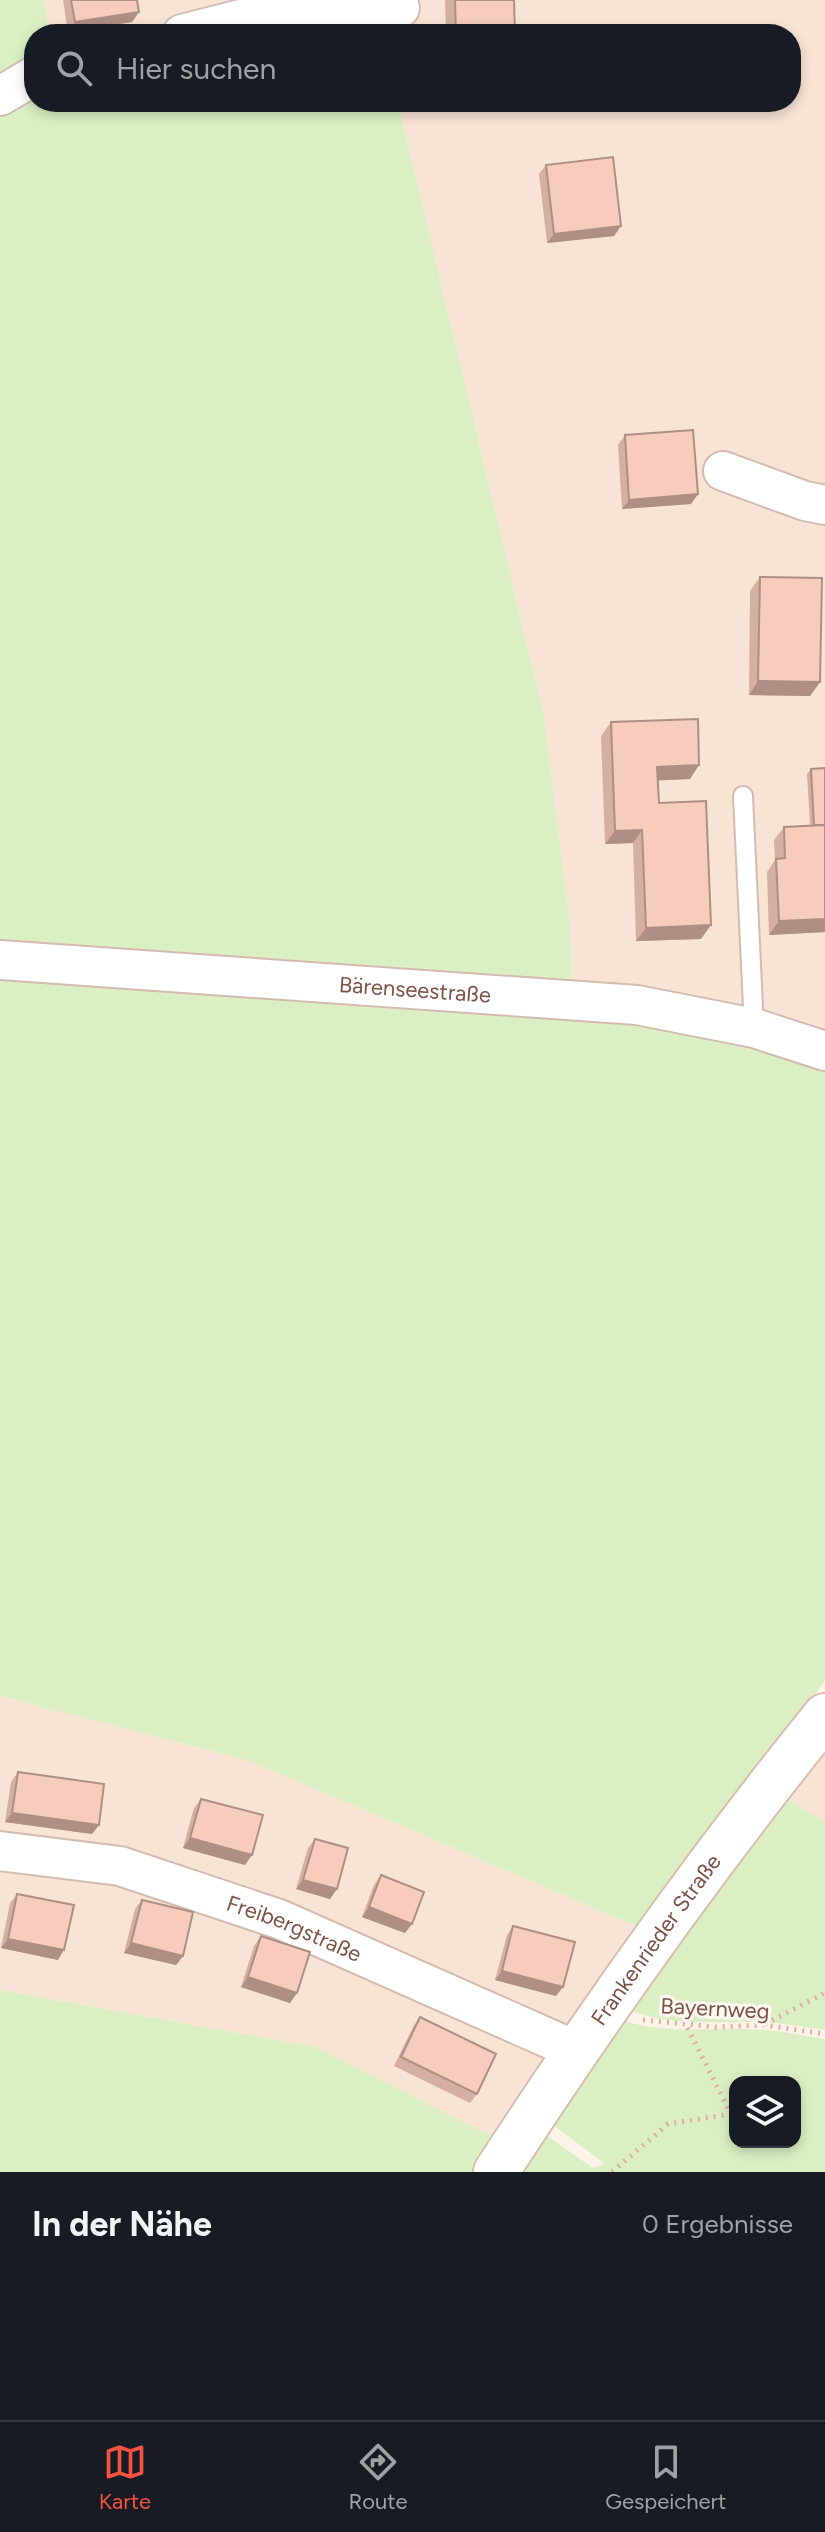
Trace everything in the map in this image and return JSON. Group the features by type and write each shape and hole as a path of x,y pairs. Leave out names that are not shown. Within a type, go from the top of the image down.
{"street":[{"path":"221,24 241,19 400,8"},
{"path":"0,96 24,82"},
{"path":"723,471 805,501 825,505"},
{"name":"Bärenseestraße","path":"0,960 637,1005 754,1028 825,1051"},
{"name":"Frankenrieder Straße","path":"496,2172 604,2008 768,1786 825,1716"},
{"name":"Freibergstraße","path":"0,1851 120,1866 279,1919 575,2050"}],"lane":[{"path":"743,796 754,1028"}],"path":[{"path":"764,2025 825,1993"},
{"name":"Bayernweg","path":"604,2008 636,2019 686,2025 764,2025 825,2034"},
{"path":"612,2172 668,2124 731,2114 686,2025"}],"shaded area":[{"path":"43,0 825,0 825,1050 572,989 571,932 544,716 400,112 801,112 801,24 261,24 243,11 187,24 48,24"},
{"path":"0,1696 250,1761 641,1928 498,2139 315,2047 0,1990"},
{"path":"825,1750 825,1822 786,1798"}],"green space":[{"path":"0,0 43,0 48,24 24,24 24,76 0,90"},
{"path":"24,90 24,112 400,112 544,716 571,932 572,989 0,954 0,105"},
{"path":"0,967 635,1017 825,1063 825,1681 641,1928 250,1761 0,1696"},
{"path":"786,1798 825,1822 825,2030 762,2022 677,2021 629,2010"},
{"path":"0,1990 315,2047 498,2139 479,2172 0,2172"},
{"path":"622,2020 657,2028 764,2030 825,2039 825,2172 513,2172 539,2130 593,2168 605,2164 546,2120"}],"building":[{"path":"71,0 137,0 139,12 75,22"},
{"path":"455,0 514,0 515,24 456,24"},
{"path":"613,157 621,226 554,234 546,165"},
{"path":"693,430 698,494 629,500 625,435"},
{"path":"760,577 822,578 820,682 758,681"},
{"path":"698,719 699,765 657,767 659,803 706,801 711,925 646,928 642,830 615,831 611,722"},
{"path":"825,768 825,825 814,825 811,769"},
{"path":"825,825 825,919 779,921 776,859 785,858 784,827"},
{"path":"18,1772 104,1784 99,1825 12,1813"},
{"path":"201,1799 263,1815 252,1855 190,1838"},
{"path":"315,1839 348,1848 337,1889 303,1880"},
{"path":"381,1875 424,1892 412,1924 369,1907"},
{"path":"17,1894 74,1905 64,1950 8,1939"},
{"path":"142,1900 193,1912 183,1956 131,1943"},
{"path":"513,1926 575,1942 563,1987 502,1971"},
{"path":"261,1936 310,1952 297,1993 248,1977"},
{"path":"420,2017 496,2054 477,2094 401,2057"}]}
